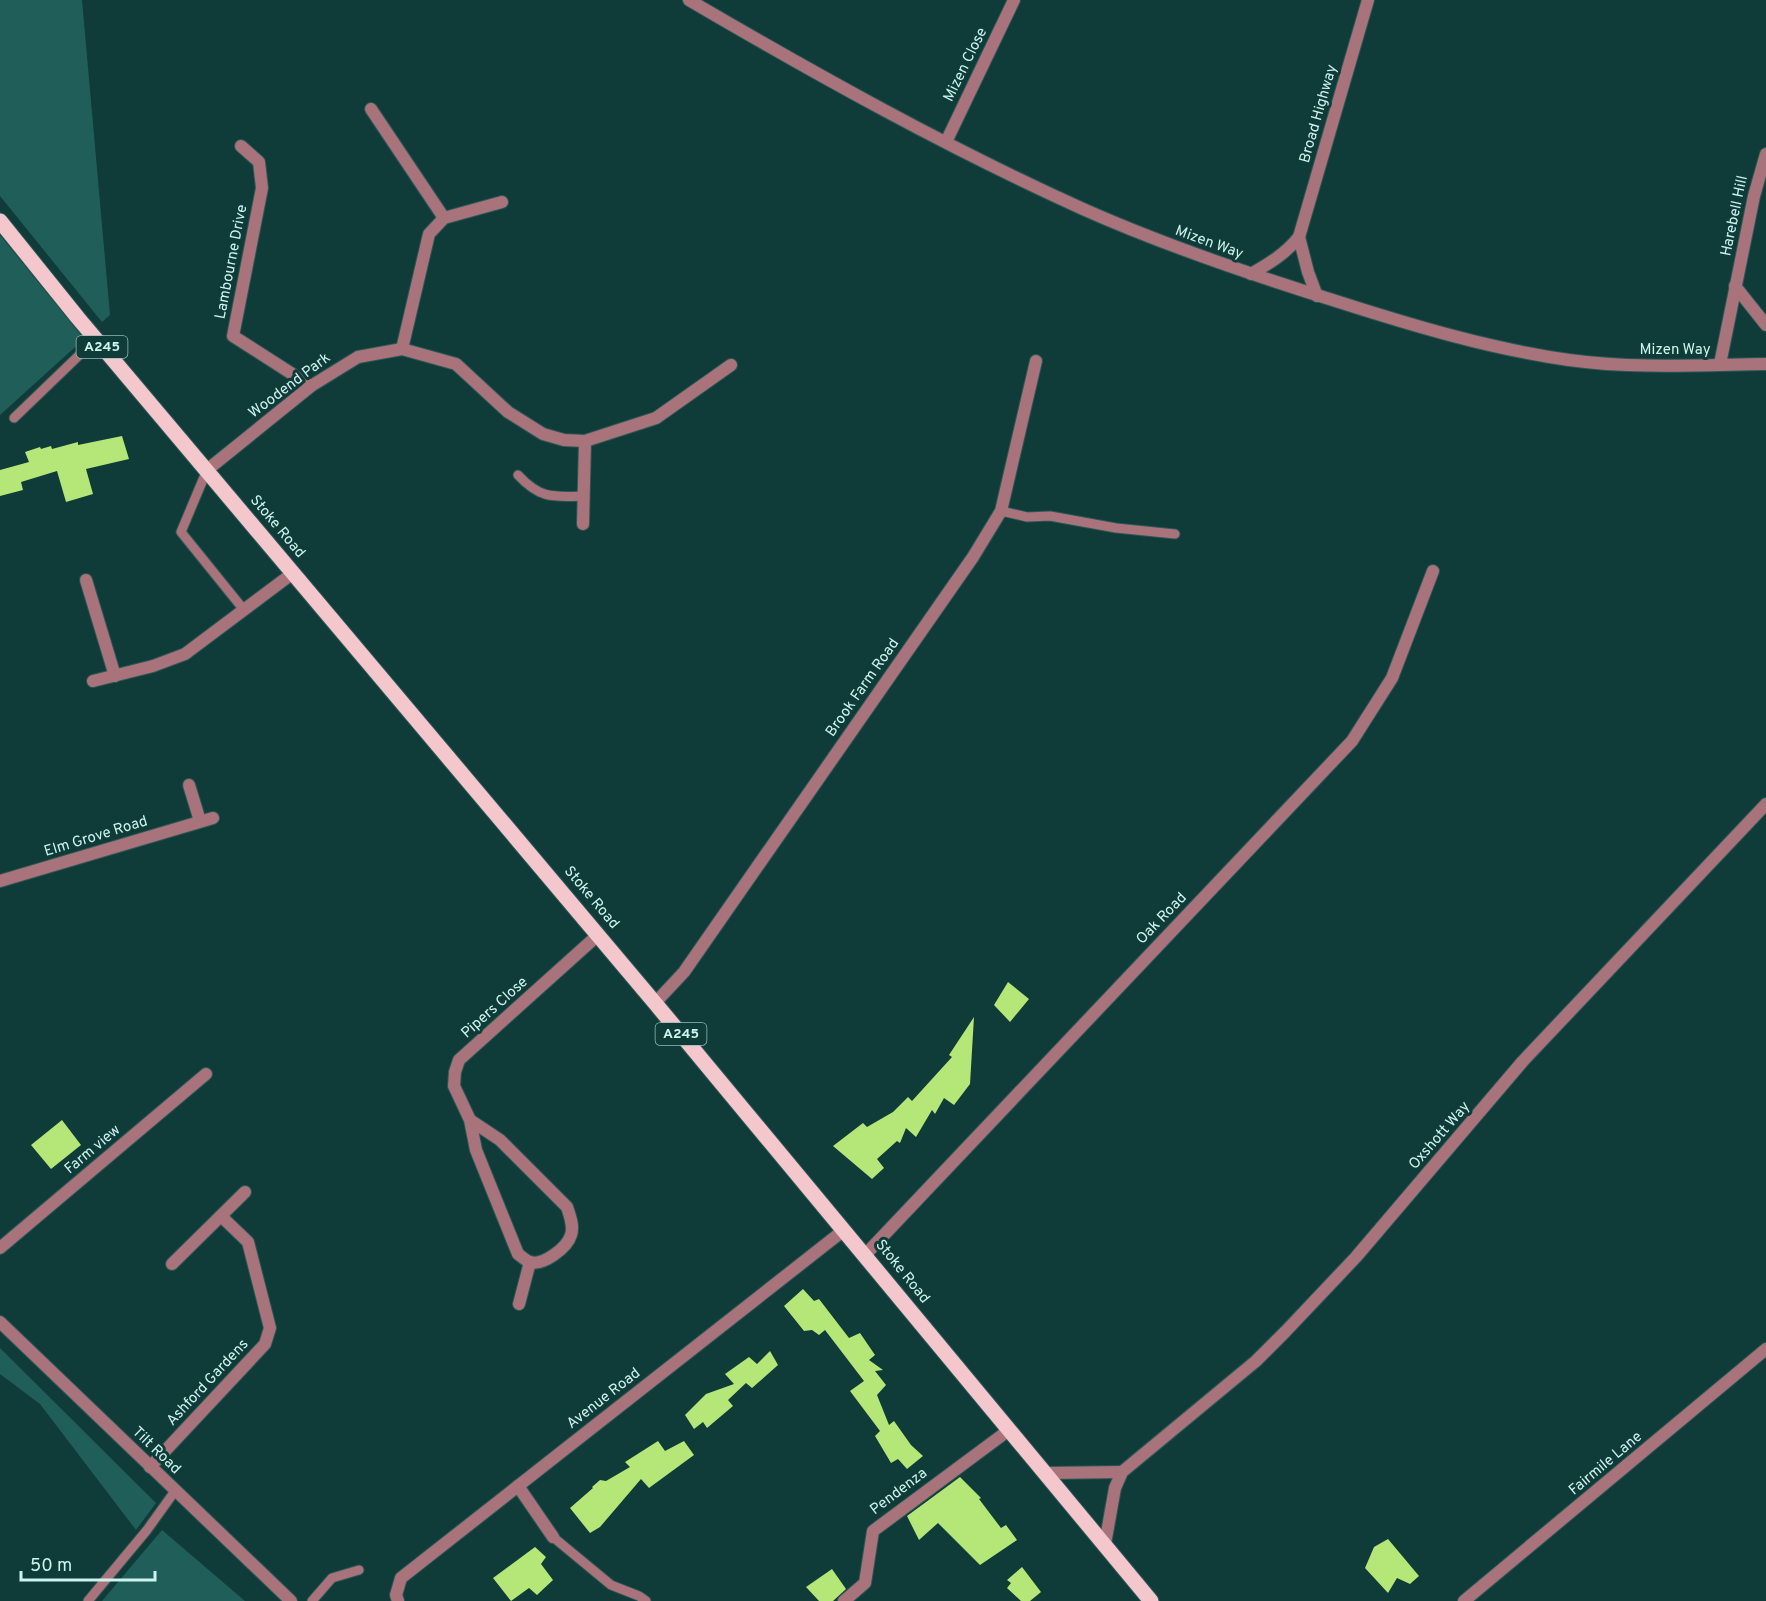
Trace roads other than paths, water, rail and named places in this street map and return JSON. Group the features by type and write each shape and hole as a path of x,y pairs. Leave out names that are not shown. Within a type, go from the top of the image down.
{"main road":[{"name":"Stoke Road","path":"0,221 240,512 655,1003 1151,1601"}],"street":[{"name":"Mizen Way","path":"689,0 946,142 1091,212 1191,253 1251,274 1398,321 1534,354 1571,360 1649,366 1766,364"},
{"name":"Mizen Close","path":"946,142 1014,0"},
{"name":"Broad Highway","path":"1251,274 1276,260 1299,237 1368,0"},
{"path":"371,109 444,218"},
{"name":"Lambourne Drive","path":"241,146 259,162 262,188 233,336 310,386"},
{"name":"Harebell Hill","path":"1720,364 1757,182 1766,153"},
{"path":"402,349 429,234 444,218 502,202"},
{"name":"Broad Highway","path":"1299,237 1305,265 1317,296"},
{"path":"1735,286 1766,325"},
{"name":"Woodend Park","path":"207,470 310,386 357,357 402,349 456,364 508,412 543,434 564,440 585,441 656,417 731,365"},
{"name":"Brook Farm Road","path":"655,1003 684,972 973,557 1001,511 1036,361"},
{"path":"583,524 585,441"},
{"name":"Oak Road","path":"865,1255 1352,741 1392,678 1432,572"},
{"path":"93,681 153,666 185,654 293,573"},
{"path":"86,580 115,676"},
{"path":"189,785 200,821"},
{"name":"Oxshott Way","path":"1122,1472 1256,1361 1286,1331 1356,1257 1523,1061 1766,804"},
{"name":"Elm Grove Road","path":"0,880 213,818"},
{"name":"Pipers Close","path":"530,1262 518,1254 476,1150 470,1120 454,1086 455,1072 459,1060 598,935"},
{"name":"Farm view","path":"0,1248 206,1074"},
{"path":"470,1120 500,1140 567,1207 572,1222 571,1235 565,1244 543,1261 530,1262 519,1304"},
{"path":"172,1264 245,1192"},
{"name":"Ashford Gardens","path":"150,1467 265,1344 270,1328 248,1242 222,1217"},
{"name":"Avenue Road","path":"398,1601 396,1595 401,1578 844,1230"},
{"name":"Tilt Road","path":"0,1322 291,1601"},
{"name":"Fairmile Lane","path":"1464,1601 1766,1349"},
{"name":"Pendenza","path":"844,1601 865,1583 873,1532 1009,1430"},
{"path":"1045,1473 1122,1472 1115,1488 1105,1544"},
{"path":"518,1486 554,1537"}],"lane":[{"path":"14,418 96,339"},
{"path":"207,470 181,532 244,610"},
{"path":"518,475 536,492 555,496 584,496"},
{"path":"1001,511 1027,517 1050,516 1116,528 1175,534"},
{"path":"88,1601 147,1530 175,1491"},
{"path":"554,1537 611,1585 646,1601"},
{"path":"312,1601 332,1578 359,1570"}]}
